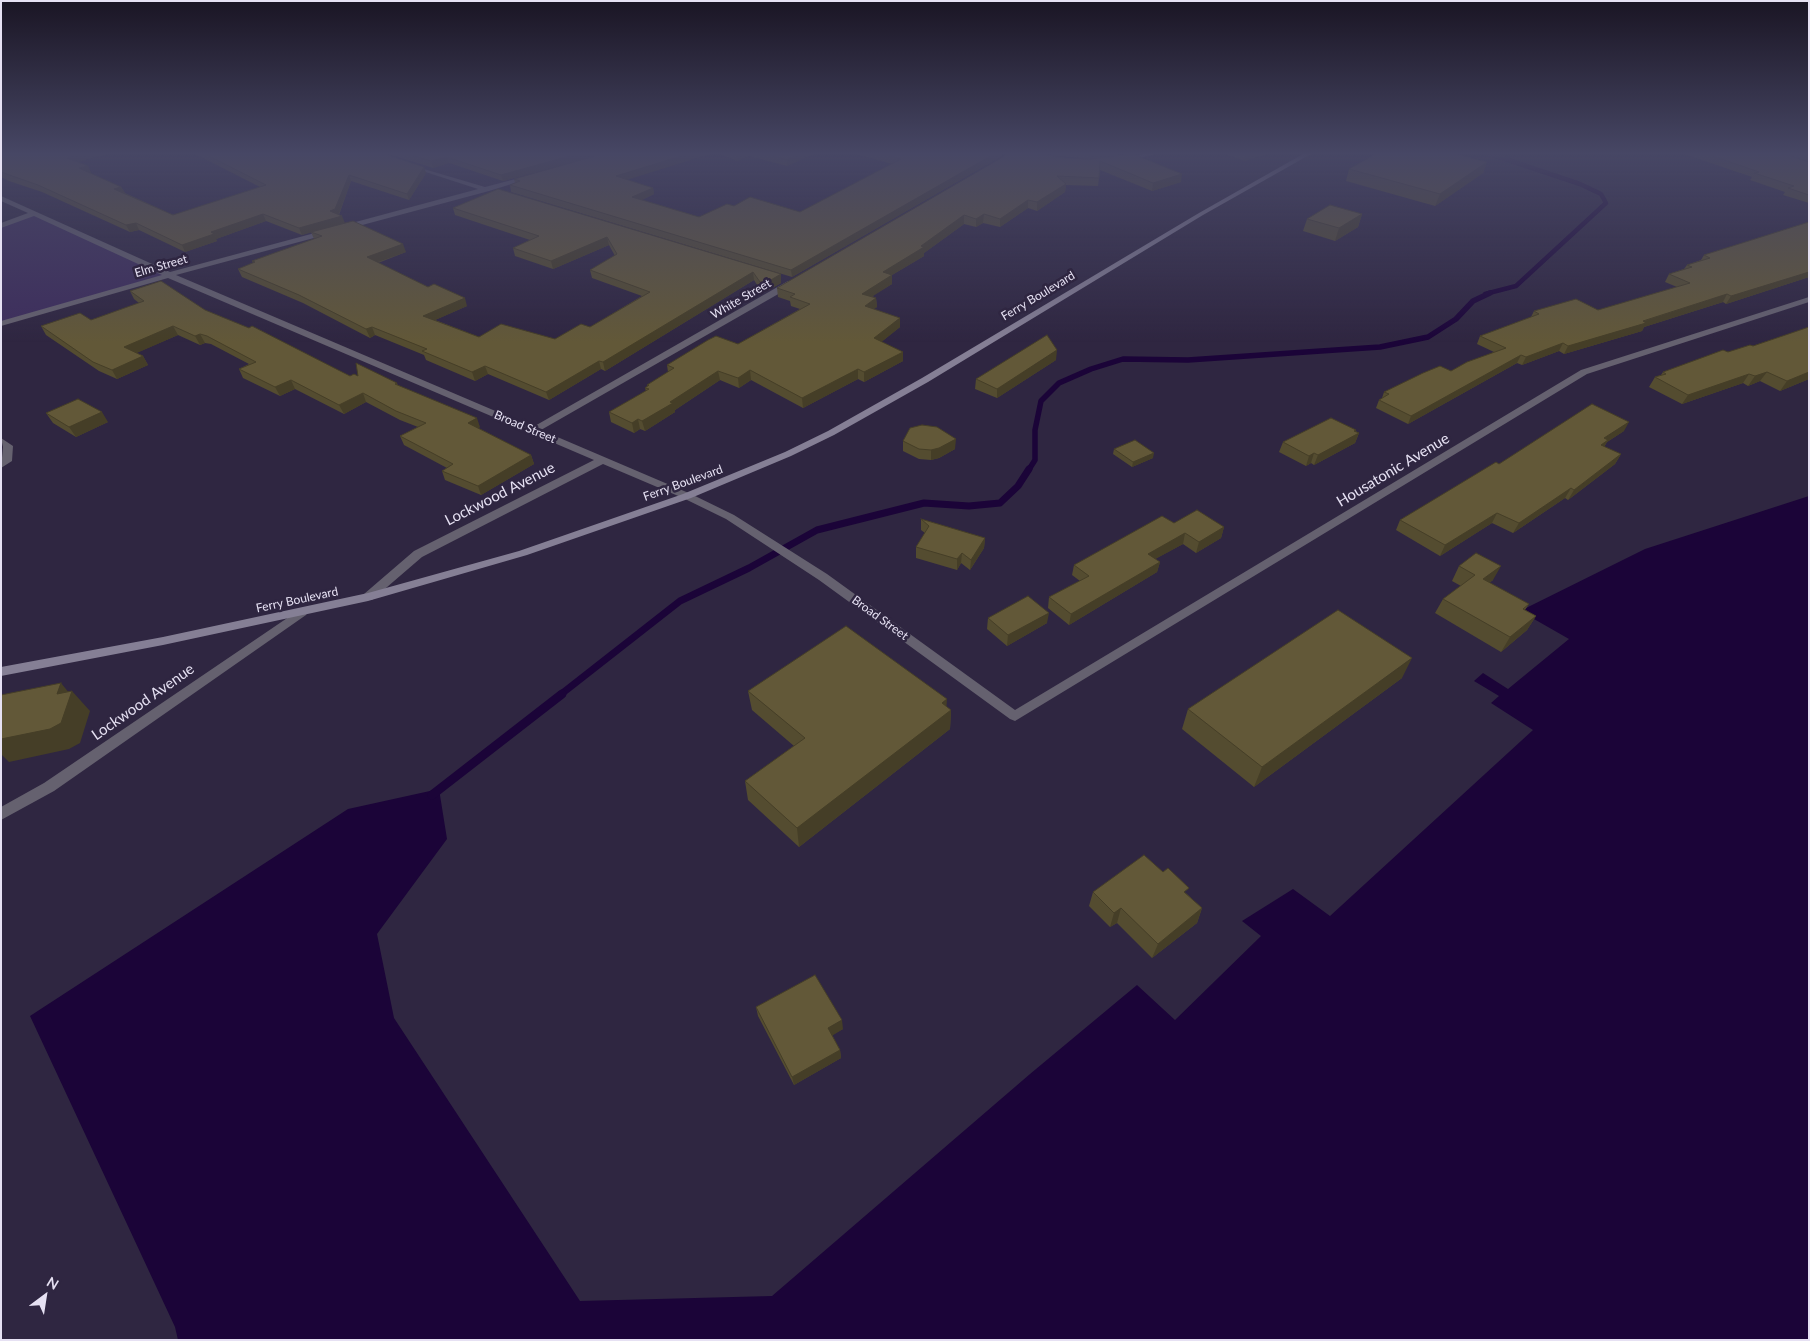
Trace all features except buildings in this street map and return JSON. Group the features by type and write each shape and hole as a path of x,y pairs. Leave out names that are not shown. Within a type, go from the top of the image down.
{"main road":[{"name":"Ferry Boulevard","path":"1,672 368,597 523,553 687,496 788,454 832,433 925,380 1197,217"}],"street":[{"path":"1,226 25,217"},
{"name":"Broad Street","path":"42,217 169,276 687,496 730,517 823,577 1015,716"},
{"name":"Elm Street","path":"1,324 386,217"},
{"name":"White Street","path":"533,431 802,277"},
{"path":"780,278 794,282"},
{"name":"Housatonic Avenue","path":"1015,716 1584,372 1809,299"},
{"path":"1,441 8,446 7,461 1,465"},
{"name":"Lockwood Avenue","path":"368,597 418,554 602,460"},
{"name":"Lockwood Avenue","path":"1,814 48,787 302,612"}],"shaded area":[{"path":"23,217 40,217 169,275 1,324 1,225"},
{"path":"1809,496 1809,1340 178,1340 175,1327 30,1016 348,809 439,789 447,839 377,934 394,1018 580,1301 772,1296 1030,1074 1137,985 1175,1020 1261,936 1242,921 1293,889 1330,916 1533,730 1491,703 1499,696 1474,681 1483,673 1508,689 1569,639 1520,611 1645,549"}],"waterway":[{"path":"1485,294 1516,286 1591,217"},
{"path":"1028,471 1035,460 1035,430 1041,401 1059,383 1091,369 1123,359 1188,360 1380,347 1428,337 1456,319 1473,301 1490,293"},
{"path":"560,695 680,601 749,568 817,530 924,503 969,506 1000,503 1018,486 1029,469"},
{"path":"432,795 562,694"}]}
